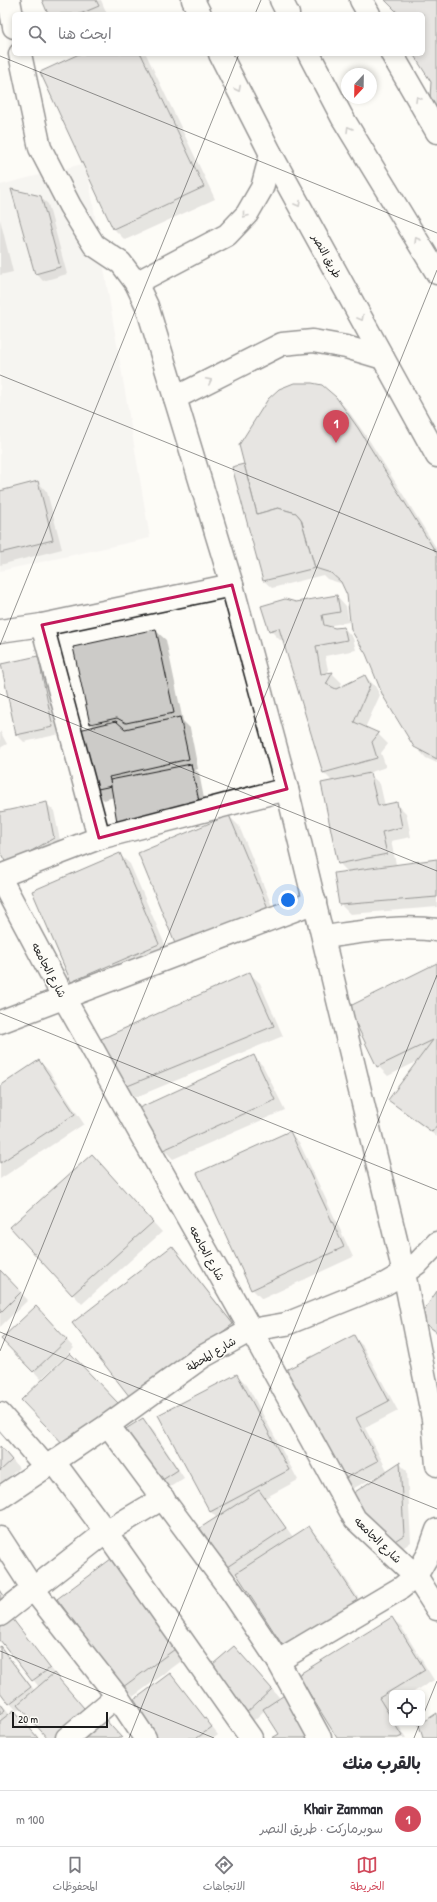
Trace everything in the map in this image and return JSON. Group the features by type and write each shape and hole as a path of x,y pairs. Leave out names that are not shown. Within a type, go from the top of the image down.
{"street":[{"path":"9,0 12,16"},
{"path":"193,0 199,12"},
{"path":"281,0 287,12"},
{"path":"361,0 368,12"},
{"path":"20,56 40,148 70,206 94,245 121,263 136,283 147,306 232,585 288,789 404,1274 435,1416 437,1465"},
{"name":"طريق النصر","path":"221,56 271,154 437,456"},
{"path":"310,56 342,117 437,273"},
{"path":"393,56 437,132"},
{"path":"136,283 227,234 247,214 262,188 271,154"},
{"path":"175,398 282,344 313,341 346,347 383,358"},
{"path":"416,416 437,423"},
{"path":"0,631 42,625 232,585"},
{"path":"42,625 100,838"},
{"path":"0,877 100,838 288,789"},
{"name":"شارع الجامعه","path":"0,877 64,998 251,1330 355,1520 416,1576 437,1609"},
{"path":"0,1022 316,902"},
{"path":"324,938 381,930 424,928 437,930"},
{"name":"شارع المحطة","path":"0,1498 108,1425 202,1357 251,1330 286,1324 385,1284 404,1274 419,1262 437,1243"},
{"path":"0,1414 50,1464 106,1532 251,1738"},
{"path":"108,1425 232,1592 278,1661 320,1738"},
{"path":"0,1615 106,1532 163,1498"},
{"path":"278,1661 402,1588 416,1576 428,1555 437,1530"},
{"path":"0,1538 33,1589 117,1696 145,1738"},
{"path":"67,1738 117,1696"}],"highlighted area":[{"path":"232,585 287,789 99,838 42,625"}],"shaded area":[{"path":"86,163 150,538 0,571 0,185"}],"building":[{"path":"42,0 96,0 99,6 85,12 47,12"},
{"path":"385,0 437,0 437,128 429,115 431,82 414,56 425,56 425,12 397,12"},
{"path":"75,56 142,56 204,187 113,229 40,72"},
{"path":"11,189 41,196 60,267 35,274"},
{"path":"294,383 312,383 322,385 336,397 358,428 437,554 437,759 414,747 383,696 366,654 351,630 347,595 341,582 331,573 315,568 301,519 296,513 278,508 257,514 239,445 268,399 279,389"},
{"path":"244,464 257,514 278,508 296,513 301,519 315,568 263,581 232,467"},
{"path":"38,481 53,540 0,553 0,491"},
{"path":"337,595 340,612 322,615 324,625 335,628 344,627 347,640 316,646 321,674 333,672 326,684 336,689 365,675 370,685 354,722 379,733 372,742 377,758 323,773 279,628 269,631 261,606 285,599 296,602"},
{"path":"156,629 174,713 126,723 117,718 90,724 73,647"},
{"path":"38,656 53,727 16,735 1,664"},
{"path":"180,717 189,759 109,777 112,786 93,790 79,730 116,721 125,729"},
{"path":"191,764 200,806 117,822 110,780"},
{"path":"370,773 378,806 397,802 402,827 382,832 387,854 338,864 321,783"},
{"path":"47,802 54,838 7,865 0,852 0,812"},
{"path":"229,815 268,908 176,946 138,853"},
{"path":"120,853 159,944 71,982 32,891"},
{"path":"437,859 437,897 339,905 334,873"},
{"path":"437,963 437,1125 432,1132 388,1100 433,1040 377,1067 348,1007"},
{"path":"250,972 274,1026 125,1087 101,1039"},
{"path":"254,1055 275,1100 163,1150 139,1108"},
{"path":"39,1060 75,1114 0,1163 0,1086"},
{"path":"290,1131 344,1247 251,1290 197,1173"},
{"path":"92,1154 153,1222 72,1295 10,1227"},
{"path":"172,1246 233,1324 133,1401 72,1323"},
{"path":"0,1270 21,1292 0,1313"},
{"path":"437,1291 437,1332 418,1319"},
{"path":"36,1306 67,1340 33,1372 1,1339"},
{"path":"354,1335 389,1401 356,1418 378,1461 340,1481 282,1372"},
{"path":"70,1353 119,1404 70,1451 21,1400"},
{"path":"237,1374 289,1470 210,1512 158,1415"},
{"path":"143,1418 178,1470 156,1484 121,1432"},
{"path":"0,1446 12,1460 0,1471"},
{"path":"400,1462 404,1535 387,1546 352,1494"},
{"path":"259,1490 286,1528 227,1567 200,1528"},
{"path":"309,1526 358,1601 285,1649 236,1573"},
{"path":"115,1556 182,1644 123,1687 57,1599"},
{"path":"0,1590 9,1603 0,1609"},
{"path":"392,1617 425,1670 392,1690 389,1690 389,1692 379,1698 389,1714 389,1726 396,1726 402,1736 398,1738 337,1738 298,1675"},
{"path":"12,1618 50,1668 32,1681 0,1640 0,1628"},
{"path":"0,1646 31,1687 9,1704 0,1692"},
{"path":"234,1646 272,1689 245,1714 206,1670"},
{"path":"54,1673 90,1715 62,1738 47,1738 18,1704"},
{"path":"170,1673 212,1727 197,1738 157,1738 130,1703"},
{"path":"289,1692 316,1738 272,1738 279,1734 263,1709"},
{"path":"0,1703 5,1710 0,1714"},
{"path":"14,1710 38,1738 0,1738 0,1721"},
{"path":"437,1713 437,1738 423,1738 419,1726 425,1726 425,1721"},
{"path":"102,1716 122,1738 77,1738"}],"place":[{"name":"Khair Zamman","path":"336,443"}]}
